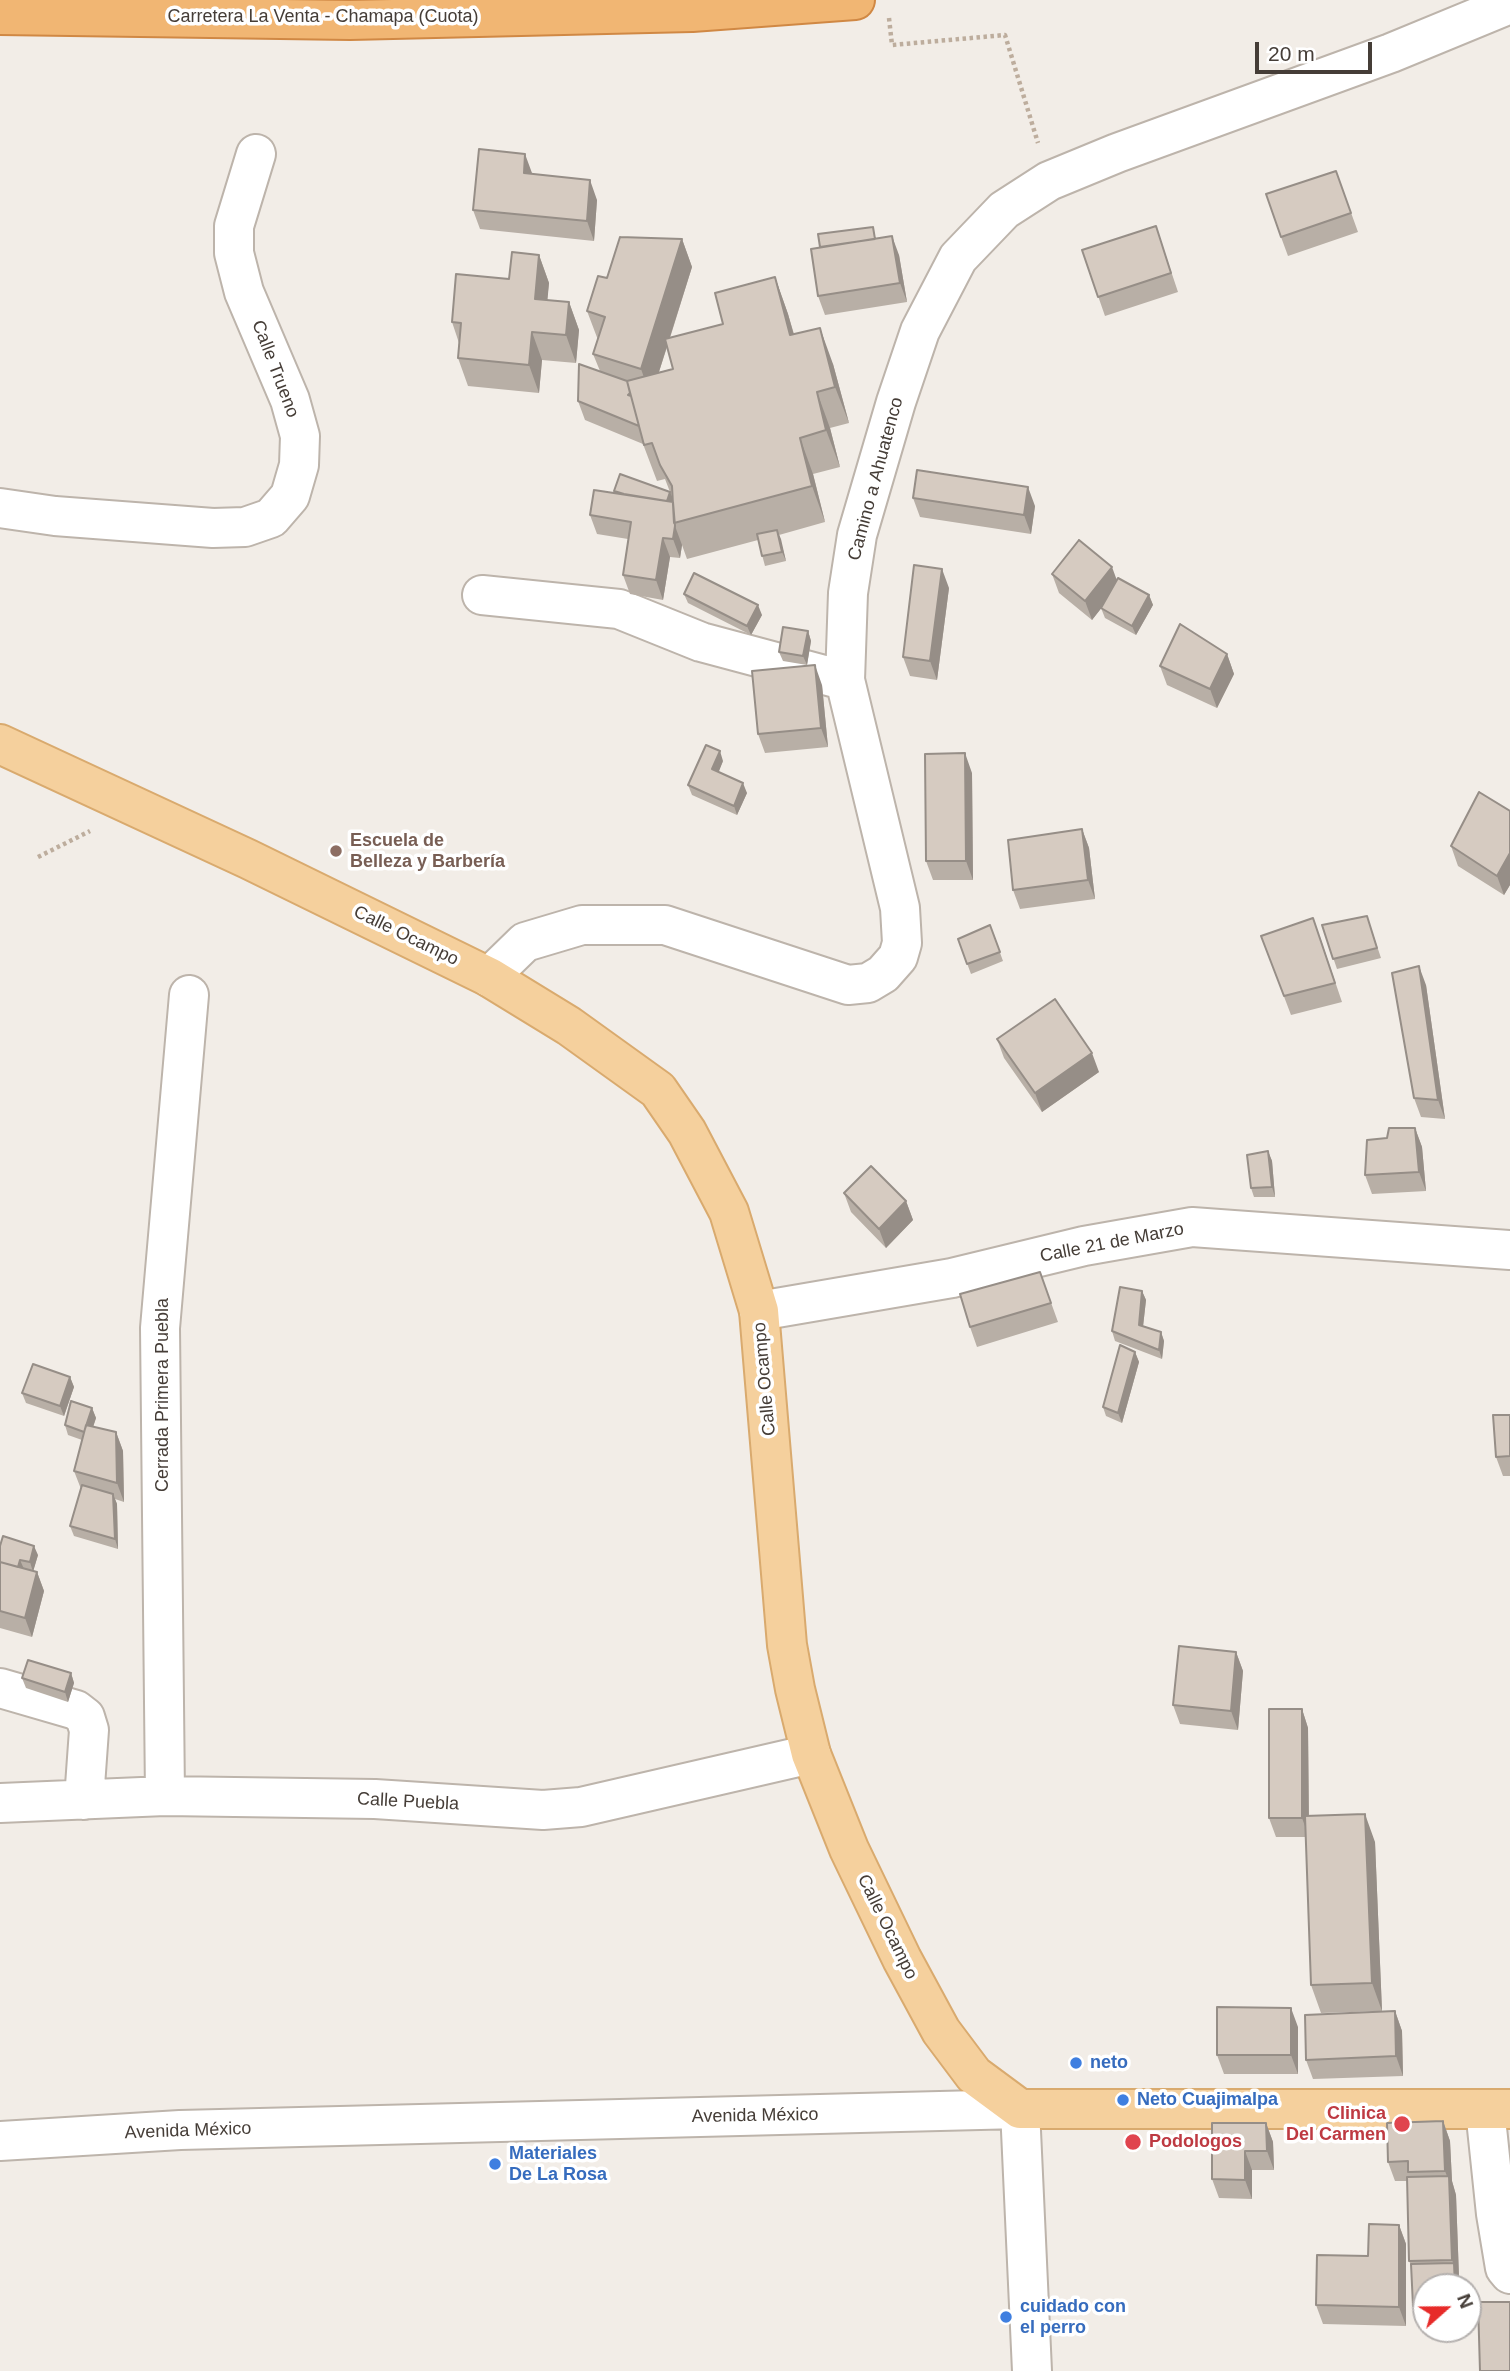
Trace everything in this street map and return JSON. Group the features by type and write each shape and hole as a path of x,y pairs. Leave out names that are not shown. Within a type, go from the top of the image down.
{"highway":[{"name":"Carretera La Venta - Chamapa (Cuota)","path":"0,15 350,20 692,12 855,0"}],"main road":[{"name":"Calle Ocampo","path":"0,744 248,859 489,977 569,1026 658,1090 687,1132 729,1212 759,1311 788,1645 795,1689 811,1754 849,1849 902,1959 941,2031 974,2075 1020,2109"},
{"name":"Avenida México","path":"1020,2109 1497,2109"}],"street":[{"name":"Camino a Ahuatenco","path":"489,977 525,942 582,925 666,925 848,985 868,983 883,974 898,957 902,943 900,908 845,680 848,593 857,535 895,402 920,331 958,258 1004,209 1049,181 1116,153 1391,52 1510,4"},
{"name":"Calle Trueno","path":"0,508 68,517 213,528 245,527 271,518 290,496 299,464 300,436 290,400 244,292 234,253 234,226 256,154"},
{"path":"482,596 619,609 701,642 845,680"},
{"name":"Cerrada Primera Puebla","path":"165,1796 160,1328 189,995"},
{"name":"Calle 21 de Marzo","path":"759,1311 952,1278 1084,1246 1192,1227 1510,1250"},
{"path":"0,1688 76,1710 85,1717 89,1730 84,1800"},
{"name":"Calle Puebla","path":"0,1803 165,1796 375,1799 543,1810 581,1807 811,1754"},
{"path":"1020,2109 1032,2371"},
{"name":"Avenida México","path":"0,2141 180,2130 1020,2109"},
{"path":"1497,2109 1496,2214 1505,2268 1510,2274"}],"path":[{"path":"892,45 1005,35 1049,181"},
{"path":"38,858 135,808"}],"building":[{"path":"479,149 525,154 524,173 590,180 587,221 473,210"},
{"path":"1336,171 1351,213 1281,237 1266,194"},
{"path":"1156,226 1171,273 1098,297 1082,250"},
{"path":"873,227 875,239 820,247 818,234"},
{"path":"892,236 900,283 818,296 811,249"},
{"path":"620,237 682,239 641,369 593,354 605,317 587,311 598,276 607,278"},
{"path":"512,252 539,255 535,299 569,302 566,335 532,332 529,365 458,358 461,323 452,322 456,274 509,279"},
{"path":"775,277 790,335 820,328 835,387 817,392 826,430 800,438 812,486 674,523 672,486 652,443 644,445 627,381 673,369 665,339 723,324 715,293"},
{"path":"579,364 627,381 630,393 628,395 631,396 639,426 578,401"},
{"path":"917,470 1028,487 1024,515 913,498"},
{"path":"620,474 670,492 667,501 614,491"},
{"path":"594,490 673,502 673,539 663,538 656,580 623,575 631,522 590,515"},
{"path":"777,530 782,552 762,556 757,534"},
{"path":"1079,540 1112,567 1085,601 1052,574"},
{"path":"914,565 942,569 930,661 903,657"},
{"path":"694,573 758,605 747,626 684,594"},
{"path":"1118,578 1149,595 1132,626 1101,608"},
{"path":"1180,624 1227,654 1210,689 1160,666"},
{"path":"783,627 808,631 803,656 779,652"},
{"path":"815,665 821,728 758,734 752,671"},
{"path":"706,745 720,751 712,769 743,783 734,806 688,785"},
{"path":"965,753 966,861 926,861 925,754"},
{"path":"1479,792 1510,811 1510,853 1497,876 1451,846"},
{"path":"1082,829 1088,880 1013,890 1008,840"},
{"path":"1367,916 1377,948 1333,959 1322,925"},
{"path":"1313,918 1335,983 1284,996 1261,936"},
{"path":"990,925 1000,952 967,964 958,939"},
{"path":"1419,966 1438,1100 1414,1098 1392,973"},
{"path":"1055,999 1092,1053 1035,1093 997,1039"},
{"path":"1389,1128 1415,1128 1419,1172 1365,1175 1367,1140 1387,1138"},
{"path":"1268,1151 1272,1187 1251,1188 1247,1155"},
{"path":"871,1166 906,1201 879,1229 844,1193"},
{"path":"1040,1272 1051,1303 970,1327 960,1294"},
{"path":"1120,1287 1142,1291 1139,1325 1161,1332 1159,1350 1112,1331"},
{"path":"1120,1345 1135,1352 1118,1413 1103,1407"},
{"path":"33,1364 70,1377 60,1406 22,1393"},
{"path":"71,1401 92,1408 84,1432 65,1425"},
{"path":"1493,1415 1510,1415 1510,1456 1496,1457"},
{"path":"86,1425 116,1432 117,1483 74,1471"},
{"path":"82,1485 113,1494 115,1539 70,1526"},
{"path":"3,1536 34,1546 30,1562 20,1560 18,1567 0,1562"},
{"path":"0,1562 37,1572 25,1618 0,1611"},
{"path":"1179,1646 1236,1652 1231,1711 1173,1705"},
{"path":"28,1660 71,1673 65,1692 22,1678"},
{"path":"1269,1709 1302,1709 1302,1818 1269,1818"},
{"path":"1365,1814 1372,1983 1311,1985 1305,1816"},
{"path":"1217,2007 1291,2008 1291,2055 1217,2055"},
{"path":"1395,2011 1396,2056 1306,2060 1305,2015"},
{"path":"1443,2121 1445,2171 1408,2172 1408,2161 1388,2162 1387,2123"},
{"path":"1212,2123 1266,2123 1267,2151 1245,2151 1245,2180 1212,2179"},
{"path":"1449,2176 1452,2260 1409,2261 1407,2177"},
{"path":"1369,2224 1399,2225 1399,2307 1316,2305 1317,2255 1368,2256"},
{"path":"1454,2263 1454,2273 1412,2273 1412,2285 1411,2264"},
{"path":"1482,2302 1510,2302 1510,2371 1480,2371"}],"place":[{"name":"Escuela de Belleza y Barbería","path":"336,851"},
{"name":"neto","path":"1076,2063"},
{"name":"Neto Cuajimalpa","path":"1123,2100"},
{"name":"Clinica Del Carmen","path":"1402,2124"},
{"name":"Podologos","path":"1133,2142"},
{"name":"Materiales De La Rosa","path":"495,2164"},
{"name":"cuidado con el perro","path":"1006,2317"}]}
